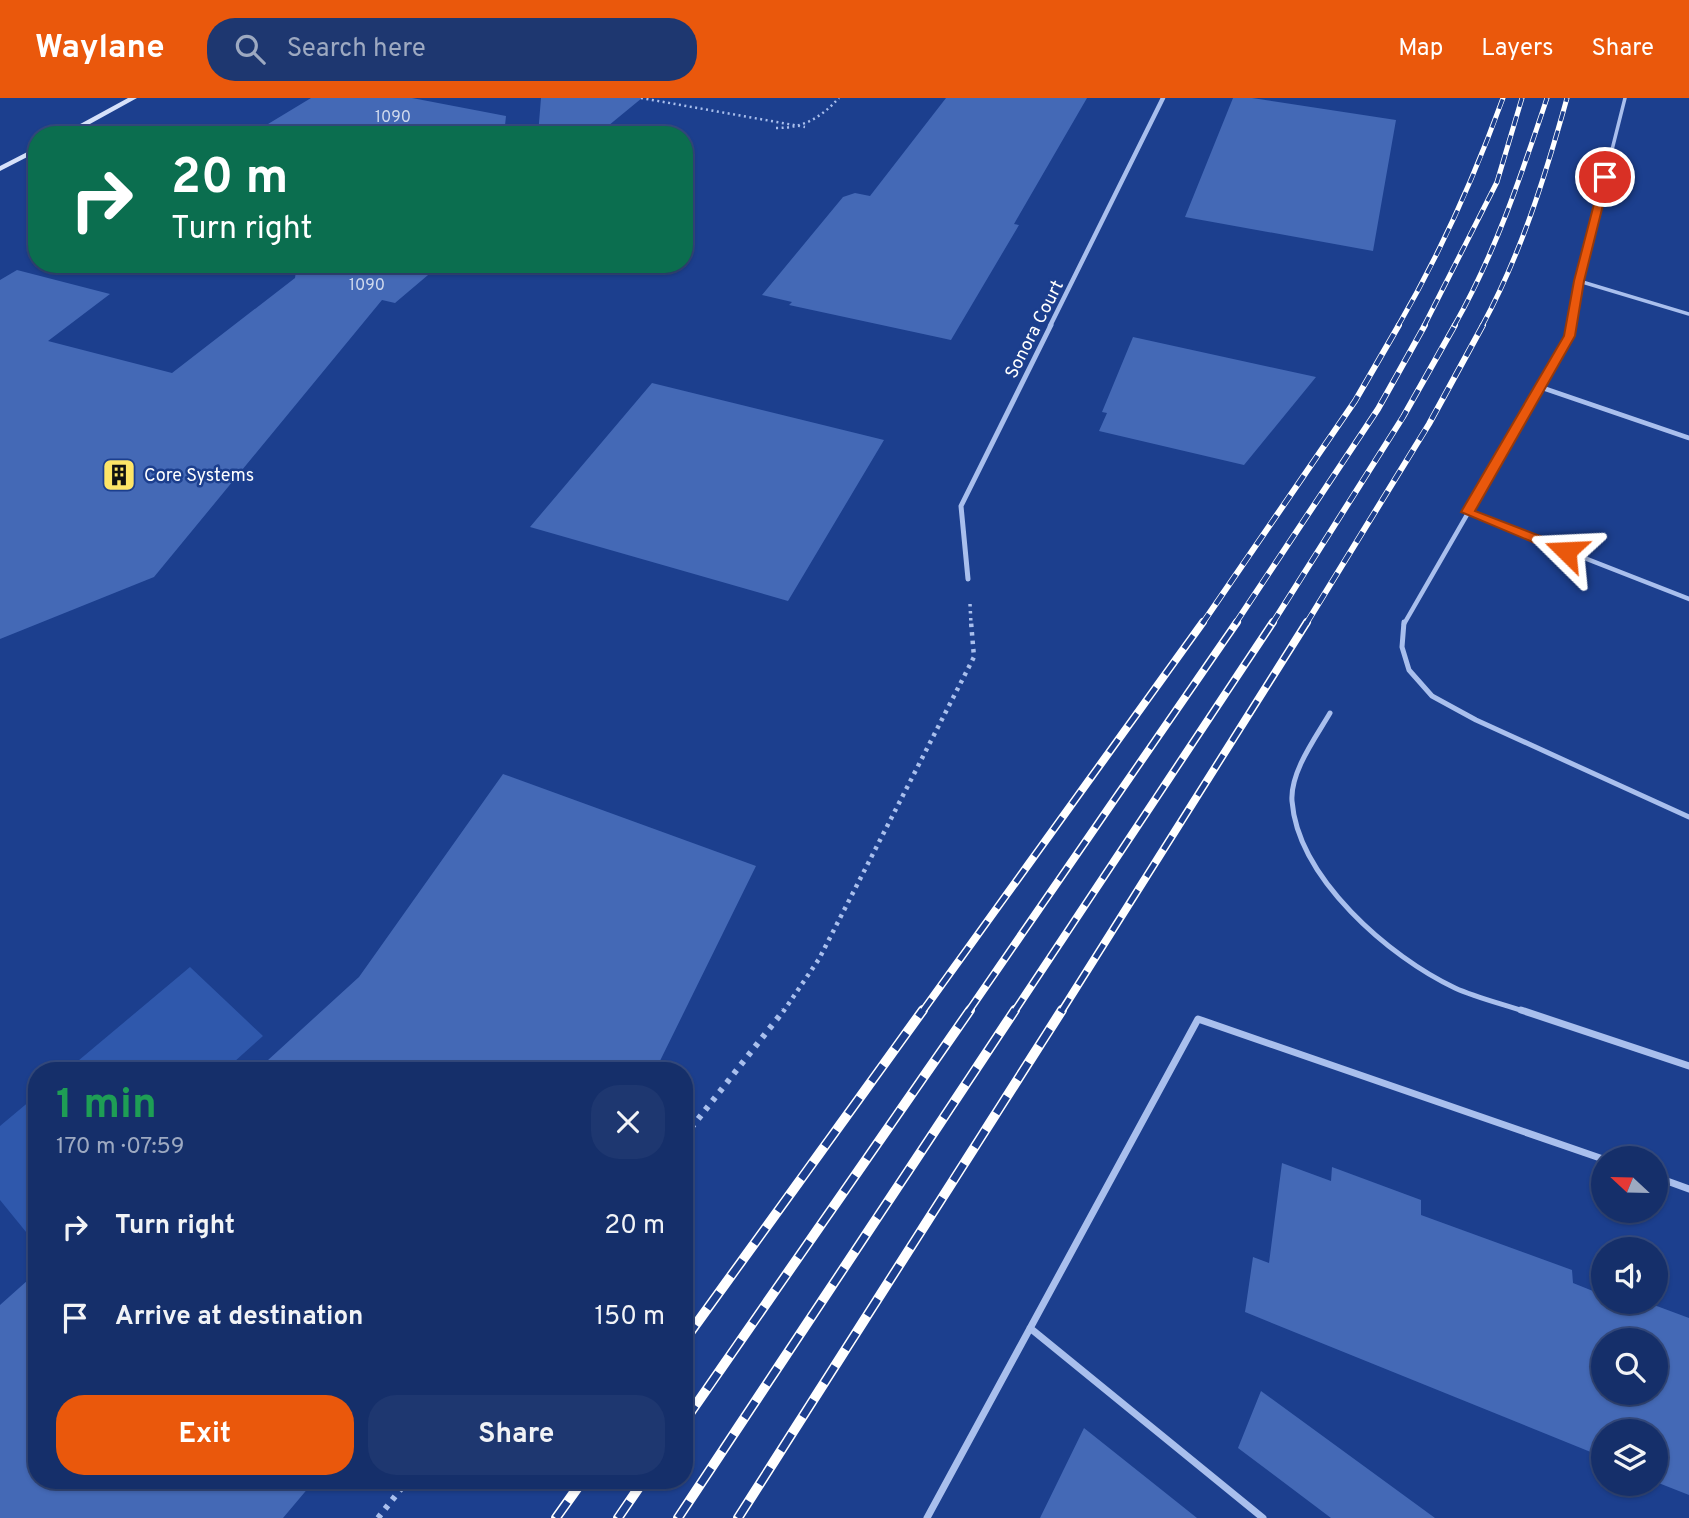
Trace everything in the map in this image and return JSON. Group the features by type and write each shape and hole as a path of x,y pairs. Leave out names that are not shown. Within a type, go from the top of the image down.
{"main road":[{"path":"81,126 133,98"},
{"path":"0,169 28,154"}],"street":[{"name":"Sonora Court","path":"968,579 961,506 1163,98"}],"lane":[{"path":"1625,98 1579,281 1570,336 1404,621 1402,647 1409,670 1432,696 1476,720 1689,817"},
{"path":"1579,281 1689,314"},
{"path":"1540,387 1689,438"},
{"path":"1467,512 1689,599"},
{"path":"1330,713 1301,763 1292,799 1301,837 1323,876 1351,915 1391,949 1455,988 1689,1066"},
{"path":"929,1517 1198,1019 1591,1155"},
{"path":"1668,1181 1689,1189"},
{"path":"1030,1328 1263,1518"}],"path":[{"path":"641,98 805,127"},
{"path":"776,128 805,127 818,120 839,98"},
{"path":"693,1127 770,1031 819,959 962,681 974,657 968,579"},
{"path":"377,1518 401,1489"}],"shaded area":[{"path":"190,967 263,1036 234,1062 77,1062"},
{"path":"28,1103 28,1234 0,1200 0,1126"}],"building":[{"path":"311,98 412,98 506,116 505,126 265,126"},
{"path":"541,98 642,98 608,126 539,126"},
{"path":"946,98 1087,98 1014,224 1019,225 951,340 789,305 792,302 762,295 843,197 855,193 870,196"},
{"path":"1233,98 1252,98 1396,120 1373,251 1185,217"},
{"name":"Core Systems","path":"17,270 110,294 48,341 172,373 295,278 296,273 430,273 395,303 382,300 154,577 0,639 0,280"},
{"path":"1133,337 1316,377 1244,465 1099,431 1107,413 1102,412"},
{"path":"652,383 884,440 788,601 530,527"},
{"path":"503,774 756,866 659,1062 266,1062 359,977"},
{"path":"1282,1163 1331,1181 1332,1167 1421,1200 1421,1215 1572,1270 1573,1283 1591,1290 1591,1314 1668,1314 1668,1310 1689,1318 1689,1495 1668,1487 1668,1419 1591,1419 1591,1452 1245,1312 1253,1257 1269,1263"},
{"path":"28,1280 28,1489 307,1489 283,1518 0,1518 0,1305"},
{"path":"1261,1391 1435,1518 1331,1518 1238,1448"},
{"path":"1084,1428 1197,1518 1040,1518"}],"railway":[{"path":"1398,326 1456,214 1503,98"},
{"path":"1424,326 1497,182 1522,98"},
{"path":"1454,326 1495,243 1547,98"},
{"path":"1482,326 1509,271 1531,215 1567,98"},
{"path":"1202,624 1355,401 1399,325"},
{"path":"1235,624 1378,409 1425,325"},
{"path":"1272,624 1403,417 1455,325"},
{"path":"1306,624 1429,424 1483,325"},
{"path":"922,1012 1203,622"},
{"path":"968,1012 1237,622"},
{"path":"1014,1012 1273,622"},
{"path":"1061,1012 1307,622"},
{"path":"693,1329 923,1010"},
{"path":"693,1409 970,1010"},
{"path":"678,1518 1015,1010"},
{"path":"738,1518 1062,1010"},
{"path":"556,1518 577,1489"},
{"path":"618,1518 638,1489"}],"place":[{"name":"Core Systems","path":"119,475"}],"route":[{"path":"1566,551 1467,512 1570,336 1579,281 1605,177"}]}
